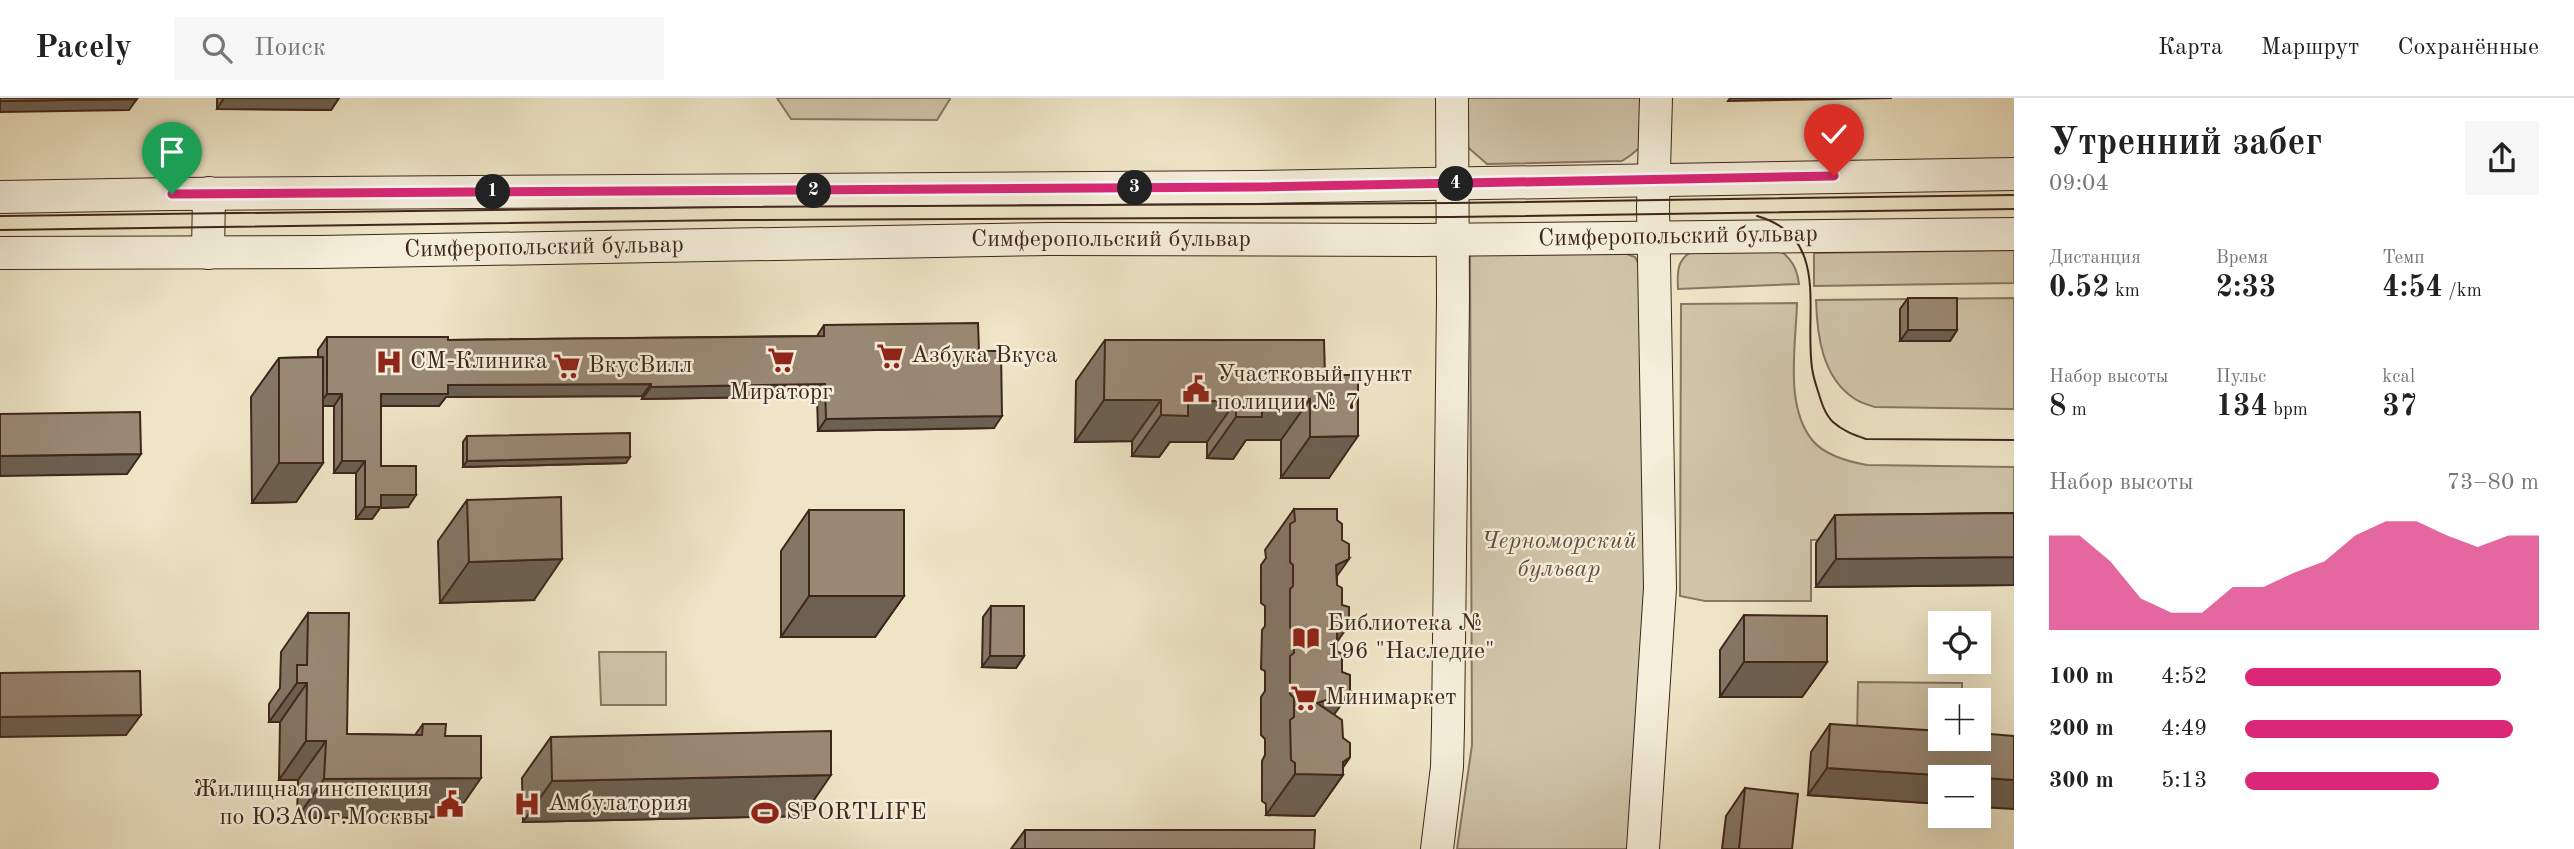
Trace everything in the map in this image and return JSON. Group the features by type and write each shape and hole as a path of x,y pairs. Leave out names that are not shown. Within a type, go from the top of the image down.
{"main road":[{"path":"1437,849 1447,767 1448,727 1452,98"},
{"path":"1643,849 1660,589 1654,237 1656,98"},
{"name":"Симферопольский бульвар","path":"0,197 209,193 1242,187 2014,174"},
{"path":"208,253 209,193"},
{"name":"Симферопольский бульвар","path":"0,253 208,253 1051,239 2014,234"}],"green space":[{"path":"777,98 950,99 937,120 791,119"},
{"path":"1463,98 1650,98 1648,135 1639,148 1622,161 1487,164 1463,143"},
{"name":"Черноморский бульвар","path":"1470,249 1613,249 1635,257 1643,272 1648,589 1631,849 1457,849 1472,745"},
{"path":"1694,250 1780,250 1793,265 1799,284 1678,289 1679,266 1684,257"},
{"path":"2014,250 2014,283 1814,286 1814,253"},
{"path":"2014,298 2014,409 1875,407 1857,400 1844,390 1828,368 1820,341 1816,300"},
{"path":"1797,303 1795,393 1804,427 1813,441 1831,454 1867,465 2014,467 2014,537 1811,540 1811,601 1705,601 1680,596 1681,304"},
{"path":"599,652 666,652 666,705 601,705"},
{"path":"1858,682 1962,683 1962,688 1928,688 1928,740 1857,738"}],"building":[{"path":"0,98 137,98 137,99 0,101"},
{"path":"1908,298 1957,298 1957,330 1908,330"},
{"path":"978,323 979,351 1001,351 1002,416 826,419 825,384 651,387 651,384 448,385 448,394 381,394 381,466 416,466 416,495 381,495 381,507 365,507 365,461 342,461 342,394 327,394 327,337 448,337 448,340 824,336 824,325"},
{"path":"1105,340 1324,340 1325,375 1358,375 1358,436 1310,437 1310,399 1262,399 1262,417 1236,417 1236,401 1188,401 1188,416 1161,415 1161,400 1104,400"},
{"path":"323,357 323,463 279,463 279,358"},
{"path":"140,412 141,454 0,456 0,414"},
{"path":"630,433 630,457 467,461 467,436"},
{"path":"561,497 562,559 469,562 467,500"},
{"path":"1294,509 1337,509 1337,520 1342,524 1342,540 1349,544 1349,559 1336,565 1337,585 1342,588 1342,605 1349,607 1349,625 1337,631 1337,651 1342,654 1342,672 1350,675 1350,692 1317,703 1342,720 1343,738 1350,743 1350,757 1343,762 1343,775 1295,774 1295,763 1291,760 1290,720 1294,717 1294,698 1290,694 1290,656 1294,653 1294,630 1290,628 1293,565 1290,562 1290,524 1295,521"},
{"path":"809,510 904,510 904,596 809,596"},
{"path":"2014,513 2014,557 1836,559 1835,515"},
{"path":"991,606 1024,606 1024,656 990,656"},
{"path":"308,613 349,613 347,734 422,735 423,724 446,724 445,736 481,736 481,778 324,779 326,741 306,741 307,683 297,683 297,665 307,665"},
{"path":"1744,615 1827,616 1827,662 1744,662"},
{"path":"140,671 141,715 0,717 0,673"},
{"path":"1830,724 1928,730 1928,751 1991,751 1991,734 2014,736 2014,780 1991,779 1991,765 1928,765 1928,774 1827,768"},
{"path":"831,731 831,775 552,781 551,737"},
{"path":"1745,788 1798,794 1792,849 1739,849"},
{"path":"1025,830 1315,830 1314,849 1025,849"}],"tram line":[{"path":"0,216 737,207 1453,203 2014,195"},
{"path":"0,230 736,220 1452,217 2014,209"},
{"path":"1757,216 1780,226 1796,241 1805,258 1811,300 1812,371 1823,406 1833,422 1866,439 2014,440"}],"place":[{"name":"Азбука Вкуса","path":"890,356"},
{"name":"Мираторг","path":"781,360"},
{"name":"СМ-Клиника","path":"389,362"},
{"name":"ВкусВилл","path":"567,366"},
{"name":"Участковый пункт полиции № 7","path":"1196,389"},
{"name":"Библиотека № 196 \"Наследие\"","path":"1306,638"},
{"name":"Минимаркет","path":"1304,698"},
{"name":"Жилищная инспекция по ЮЗАО г.Москвы","path":"450,804"},
{"name":"Амбулатория","path":"527,804"},
{"name":"SPORTLIFE","path":"765,813"}],"route":[{"path":"172,194 1255,187 1834,176"}]}
